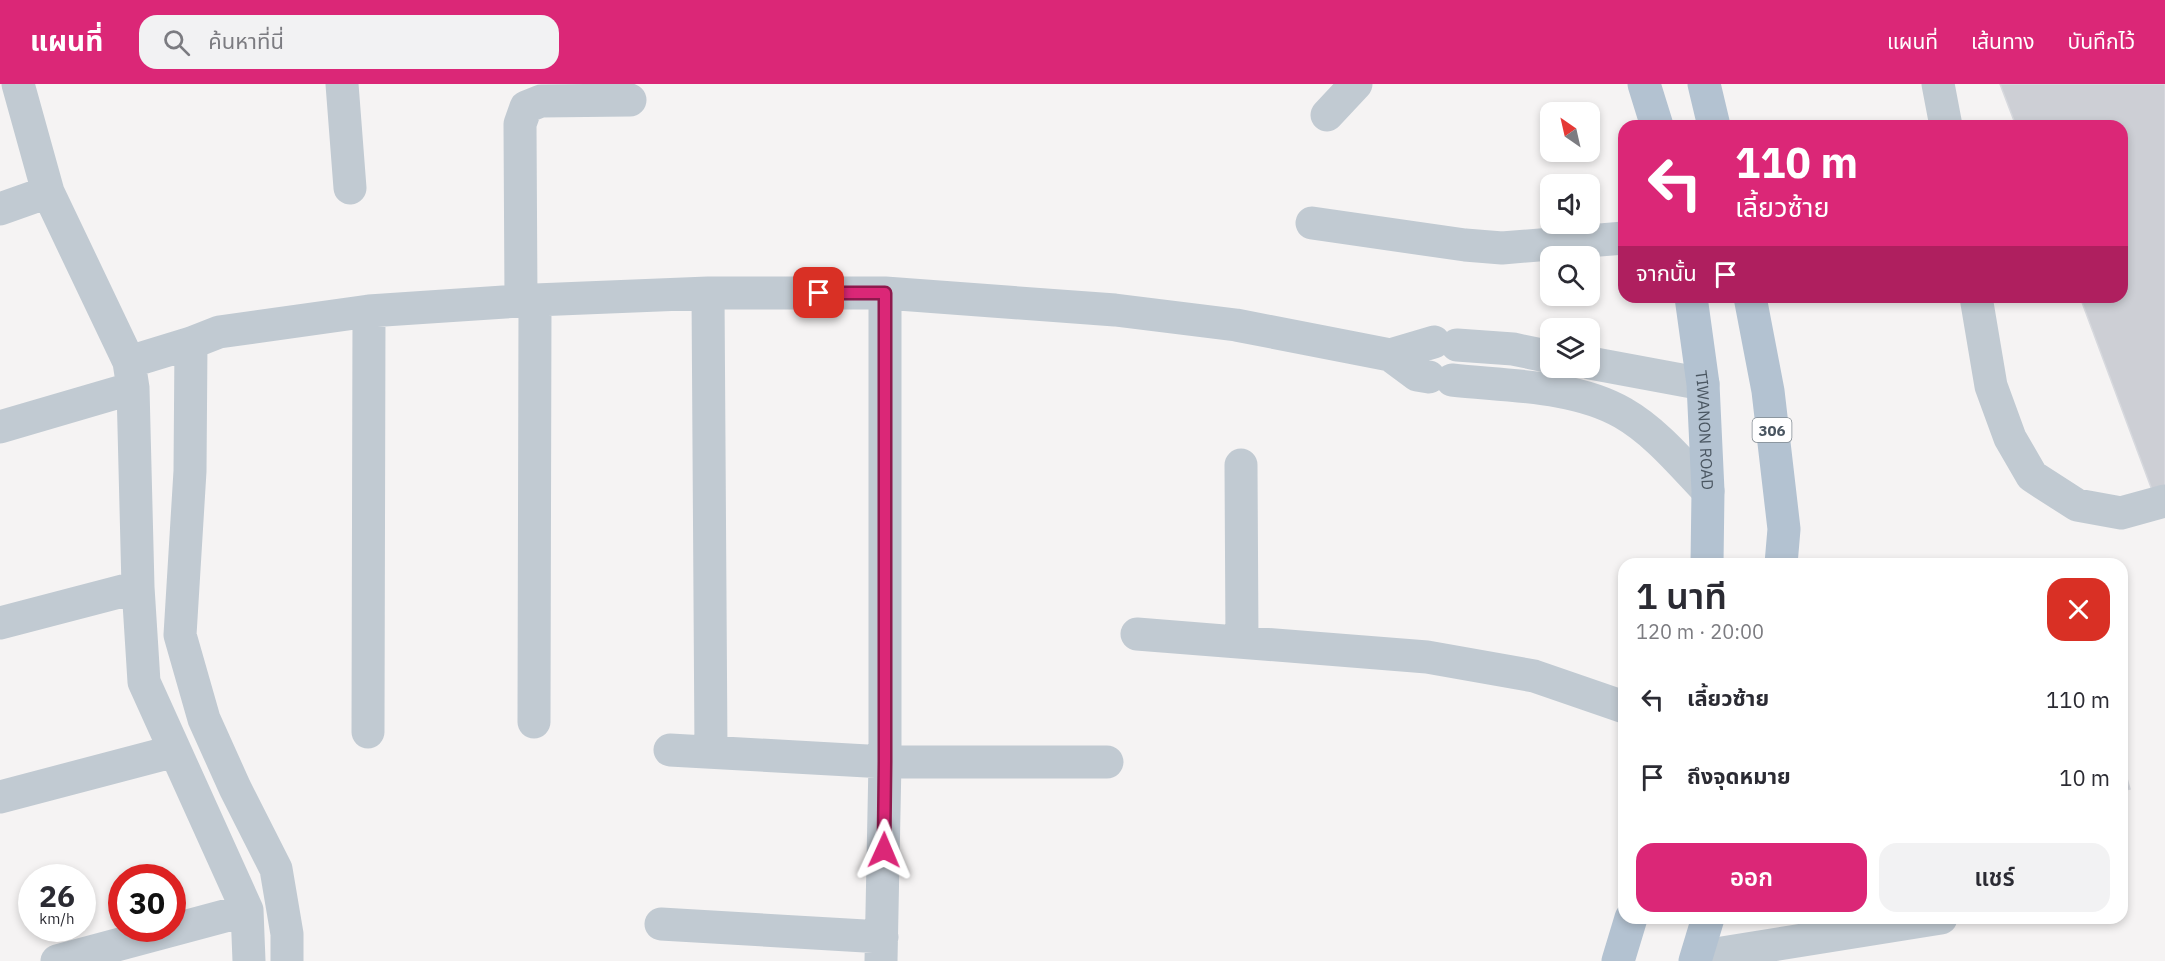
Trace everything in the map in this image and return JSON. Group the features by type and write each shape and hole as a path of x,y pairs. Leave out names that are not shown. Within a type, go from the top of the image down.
{"main road":[{"path":"1644,84 1655,120"},
{"path":"1704,84 1713,120"},
{"name":"TIWANON ROAD","path":"1692,303 1703,384 1708,491 1707,558"},
{"name":"306","path":"1751,303 1768,391 1784,529 1782,558"},
{"path":"1618,961 1629,924"},
{"path":"1696,959 1706,924"}],"street":[{"path":"18,84 48,192 131,375 138,587 144,682 247,910 249,961"},
{"path":"342,84 350,188"},
{"path":"1327,115 1356,84"},
{"path":"1938,84 1945,120"},
{"path":"534,722 528,300 520,124 526,107 541,100 630,99"},
{"path":"0,209 48,192"},
{"path":"1312,223 1465,245 1502,248 1618,238"},
{"path":"708,293 711,752"},
{"path":"0,427 131,375 191,343 219,332 369,311 528,300 708,293 885,293 1115,310 1236,325 1390,355 1445,344 1513,349 1540,354"},
{"path":"661,924 881,949 885,762 885,293"},
{"path":"1977,303 1991,386 2010,438 2032,476 2077,505 2121,513 2165,501"},
{"path":"368,732 369,311"},
{"path":"191,343 190,471 180,636 204,719 235,788 276,869 287,933 286,961"},
{"path":"1390,355 1417,375 1580,395 1623,413 1659,440 1708,491"},
{"path":"1530,389 1540,363"},
{"path":"1600,365 1703,384"},
{"path":"1241,465 1242,642"},
{"path":"0,623 138,587"},
{"path":"1137,634 1426,657 1534,676 1618,705"},
{"path":"670,750 885,762 1107,762"},
{"path":"0,797 175,751"},
{"path":"57,961 247,910"},
{"path":"1696,959 1905,924"}],"building":[{"path":"2000,84 2165,84 2165,494 2155,498 2082,303 2128,303 2128,120 2014,120"}],"route":[{"path":"819,293 885,293 884,850"}]}
